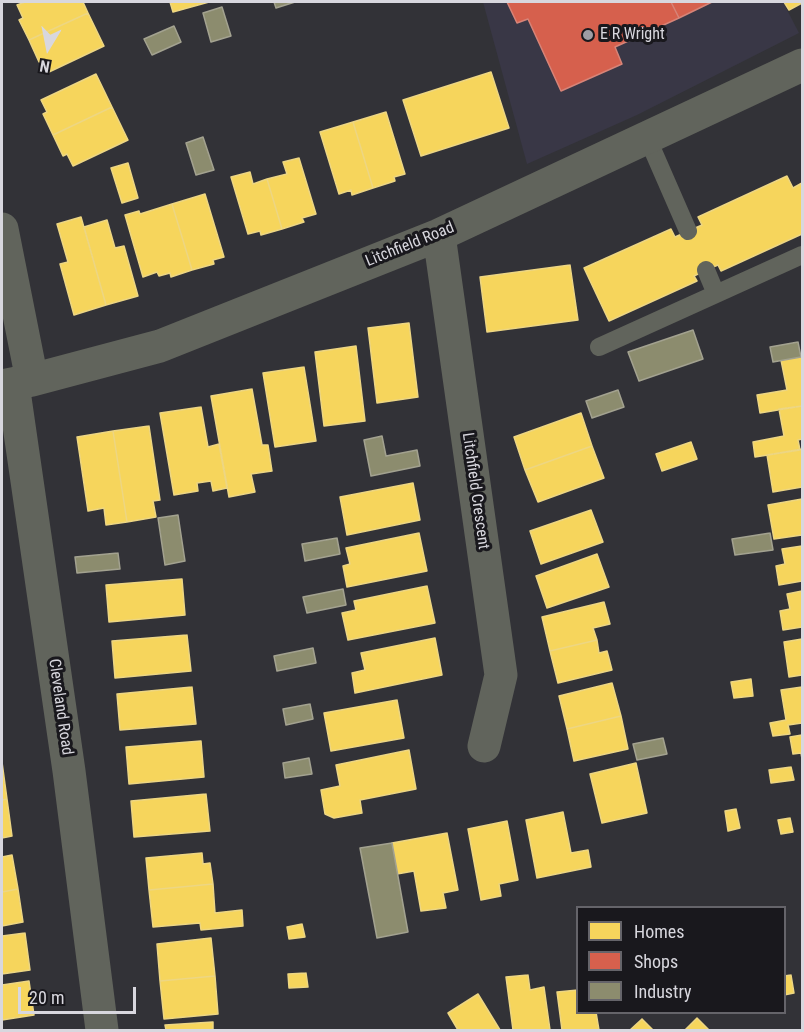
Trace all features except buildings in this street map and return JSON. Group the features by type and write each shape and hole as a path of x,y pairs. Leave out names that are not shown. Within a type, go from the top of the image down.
{"street":[{"name":"Litchfield Road","path":"15,383 159,346 439,235 802,65"},
{"name":"Cleveland Road","path":"2,229 15,383 69,771 102,1030"},
{"name":"Litchfield Crescent","path":"439,235 501,675 484,746"}],"lane":[{"path":"647,137 688,231"},
{"path":"599,347 802,255"},
{"path":"706,270 716,294"}],"shaded area":[{"path":"483,2 783,2 799,33 637,115 527,164"}],"place":[{"name":"E R Wright","path":"588,35"}]}
